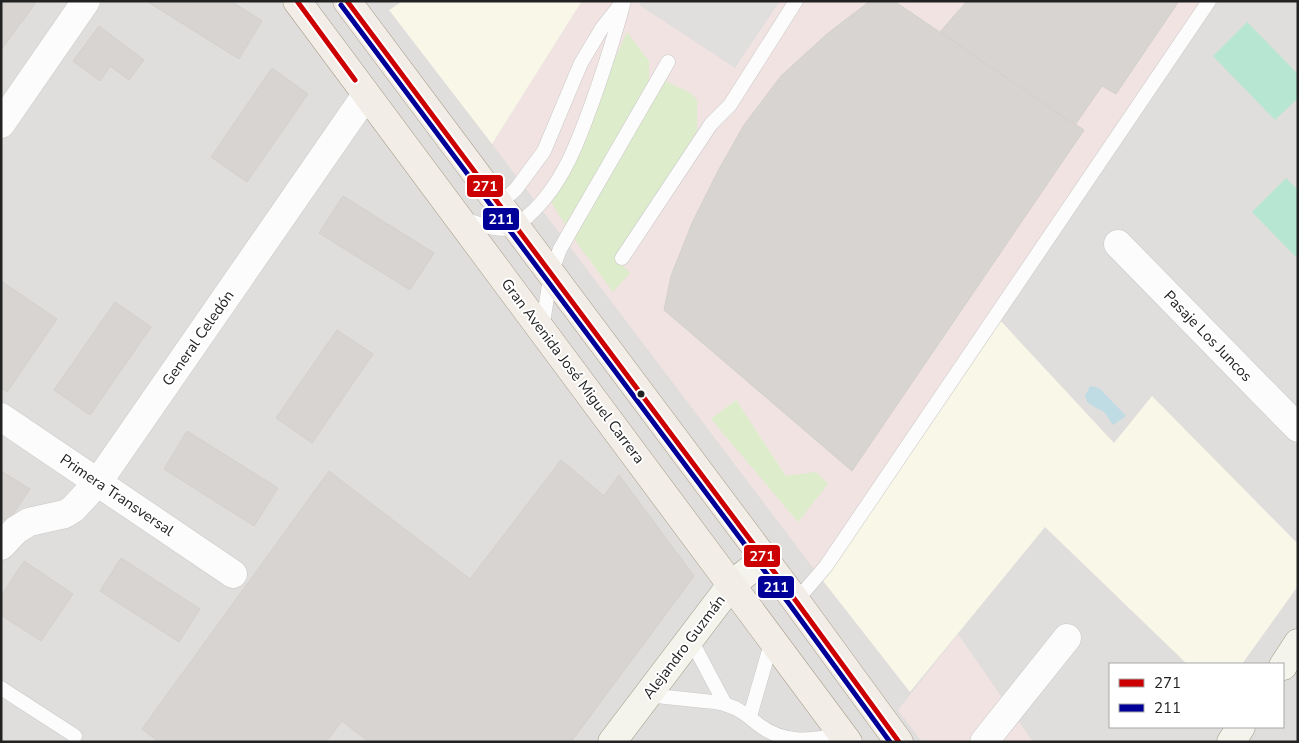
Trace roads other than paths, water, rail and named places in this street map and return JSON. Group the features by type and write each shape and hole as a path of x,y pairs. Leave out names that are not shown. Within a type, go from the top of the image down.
{"main road":[{"name":"Gran Avenida José Miguel Carrera","path":"296,1 845,737"},
{"path":"347,1 796,601 898,742"}],"street":[{"path":"1,124 86,1"},
{"name":"General Celedón","path":"1,546 16,530 30,522 65,514 73,509 98,482 366,95"},
{"name":"Pasaje Los Juncos","path":"1118,244 1298,428"},
{"name":"Primera Transversal","path":"1,417 233,574"},
{"name":"Alejandro Guzmán","path":"612,742 731,585 764,559"},
{"path":"984,742 1067,638"},
{"path":"1284,665 1298,644"},
{"path":"1231,742 1240,728"}],"lane":[{"path":"499,204 516,189 544,151 581,63 602,28 623,1"},
{"path":"457,216 488,227 506,228 516,226 539,205 561,177 589,113 608,58 623,1"},
{"path":"622,258 711,124 730,105 796,1"},
{"path":"796,601 826,566 1209,1"},
{"path":"542,329 550,273 560,249 668,62"},
{"path":"690,638 725,704"},
{"path":"750,716 772,640"},
{"path":"1,688 75,736"},
{"path":"647,695 725,704 750,716 768,731 794,741 810,742 845,737"}],"water":[{"path":"1090,386 1099,388 1126,416 1113,425 1104,412 1088,403 1085,396"}]}
